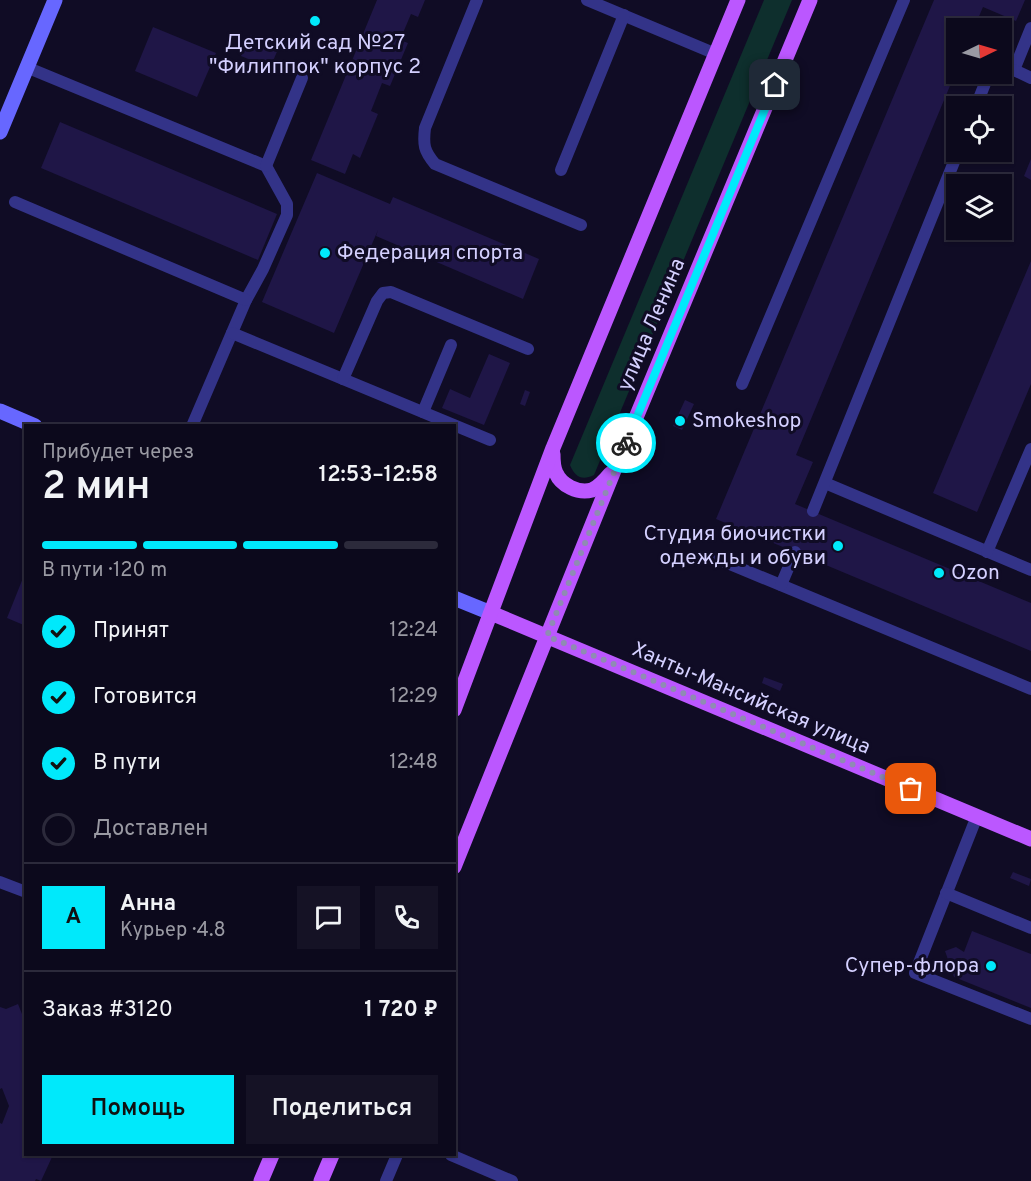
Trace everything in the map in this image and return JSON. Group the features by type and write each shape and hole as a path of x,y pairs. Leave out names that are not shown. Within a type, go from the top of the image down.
{"main road":[{"path":"0,132 55,0"},
{"name":"улица Ленина","path":"456,705 553,448 738,0"},
{"name":"улица Ленина","path":"456,862 615,468 810,0"},
{"path":"0,411 30,424"},
{"path":"553,448 553,465 556,474 561,481 572,488 583,491 593,489 602,484 615,468"},
{"name":"Ханты-Мансийская улица","path":"456,599 1031,839"},
{"path":"261,1181 272,1156"},
{"path":"321,1181 332,1156"}],"lane":[{"path":"477,0 425,128 423,142 427,154 435,164 581,225"},
{"path":"589,0 716,54"},
{"path":"742,384 904,0"},
{"path":"561,170 624,15"},
{"path":"980,96 986,81 1014,70 1031,28"},
{"path":"26,67 266,166 287,204 286,215 263,269 246,300 193,424"},
{"path":"1014,70 1031,78"},
{"path":"266,166 302,78"},
{"path":"813,511 954,162"},
{"path":"15,202 246,300"},
{"path":"343,379 376,301 383,293 391,292 528,350"},
{"path":"232,333 452,424"},
{"path":"423,412 451,345"},
{"path":"456,426 490,440"},
{"path":"987,552 1031,449"},
{"path":"825,483 1031,570"},
{"path":"781,585 795,552"},
{"path":"713,557 1031,689"},
{"path":"977,816 915,973 1031,1019"},
{"path":"0,882 24,891"},
{"path":"946,893 1031,928"},
{"path":"386,1181 397,1156"},
{"path":"453,1156 512,1181"}],"green space":[{"path":"764,0 792,0 594,475 586,478 579,477 570,465"}],"building":[{"path":"377,0 425,0 418,17 411,14 400,40 408,43 390,86 382,83 371,111 378,114 360,158 353,154 345,174 311,160"},
{"path":"934,0 1025,0 1016,21 983,7 978,18 946,18 946,84 951,84 796,455 813,462 795,504 1031,603 1031,651 716,519"},
{"path":"153,27 216,53 197,97 135,71"},
{"path":"250,35 279,47 270,68 241,56"},
{"path":"60,122 277,214 258,260 41,168"},
{"path":"1031,159 1031,180 1024,176"},
{"name":"Федерация спорта","path":"317,173 390,204 393,197 539,259 523,299 376,236 378,230 334,333 262,302"},
{"path":"1031,261 1031,384 977,512 933,493"},
{"path":"489,354 510,363 484,425 442,408 450,389 470,398"},
{"path":"525,390 530,392 525,406 520,404"},
{"path":"685,400 694,404 682,430 673,426"},
{"path":"24,576 24,625 7,618"},
{"path":"764,677 783,684 780,691 762,683"},
{"path":"1013,872 1031,879 1029,886 1010,878"},
{"name":"Супер-флора","path":"972,931 1031,954 1031,1008 954,977 945,951 956,947 964,952"},
{"path":"18,1004 22,1014 24,1013 24,1156 52,1157 41,1181 36,1179 35,1181 0,1181 0,1123 2,1124 9,1106 2,1088 0,1089 0,1007 6,1009"}],"way so far":[{"path":"626,443 547,636 911,789"}],"place":[{"name":"Детский сад №27 \"Филиппок\" корпус 2","path":"315,21"},
{"name":"Федерация спорта","path":"325,253"},
{"name":"Smokeshop","path":"680,421"},
{"name":"Студия биочистки одежды и обуви","path":"838,546"},
{"name":"Ozon","path":"939,573"},
{"name":"Супер-флора","path":"991,966"}],"route":[{"path":"626,443 775,85"}]}
